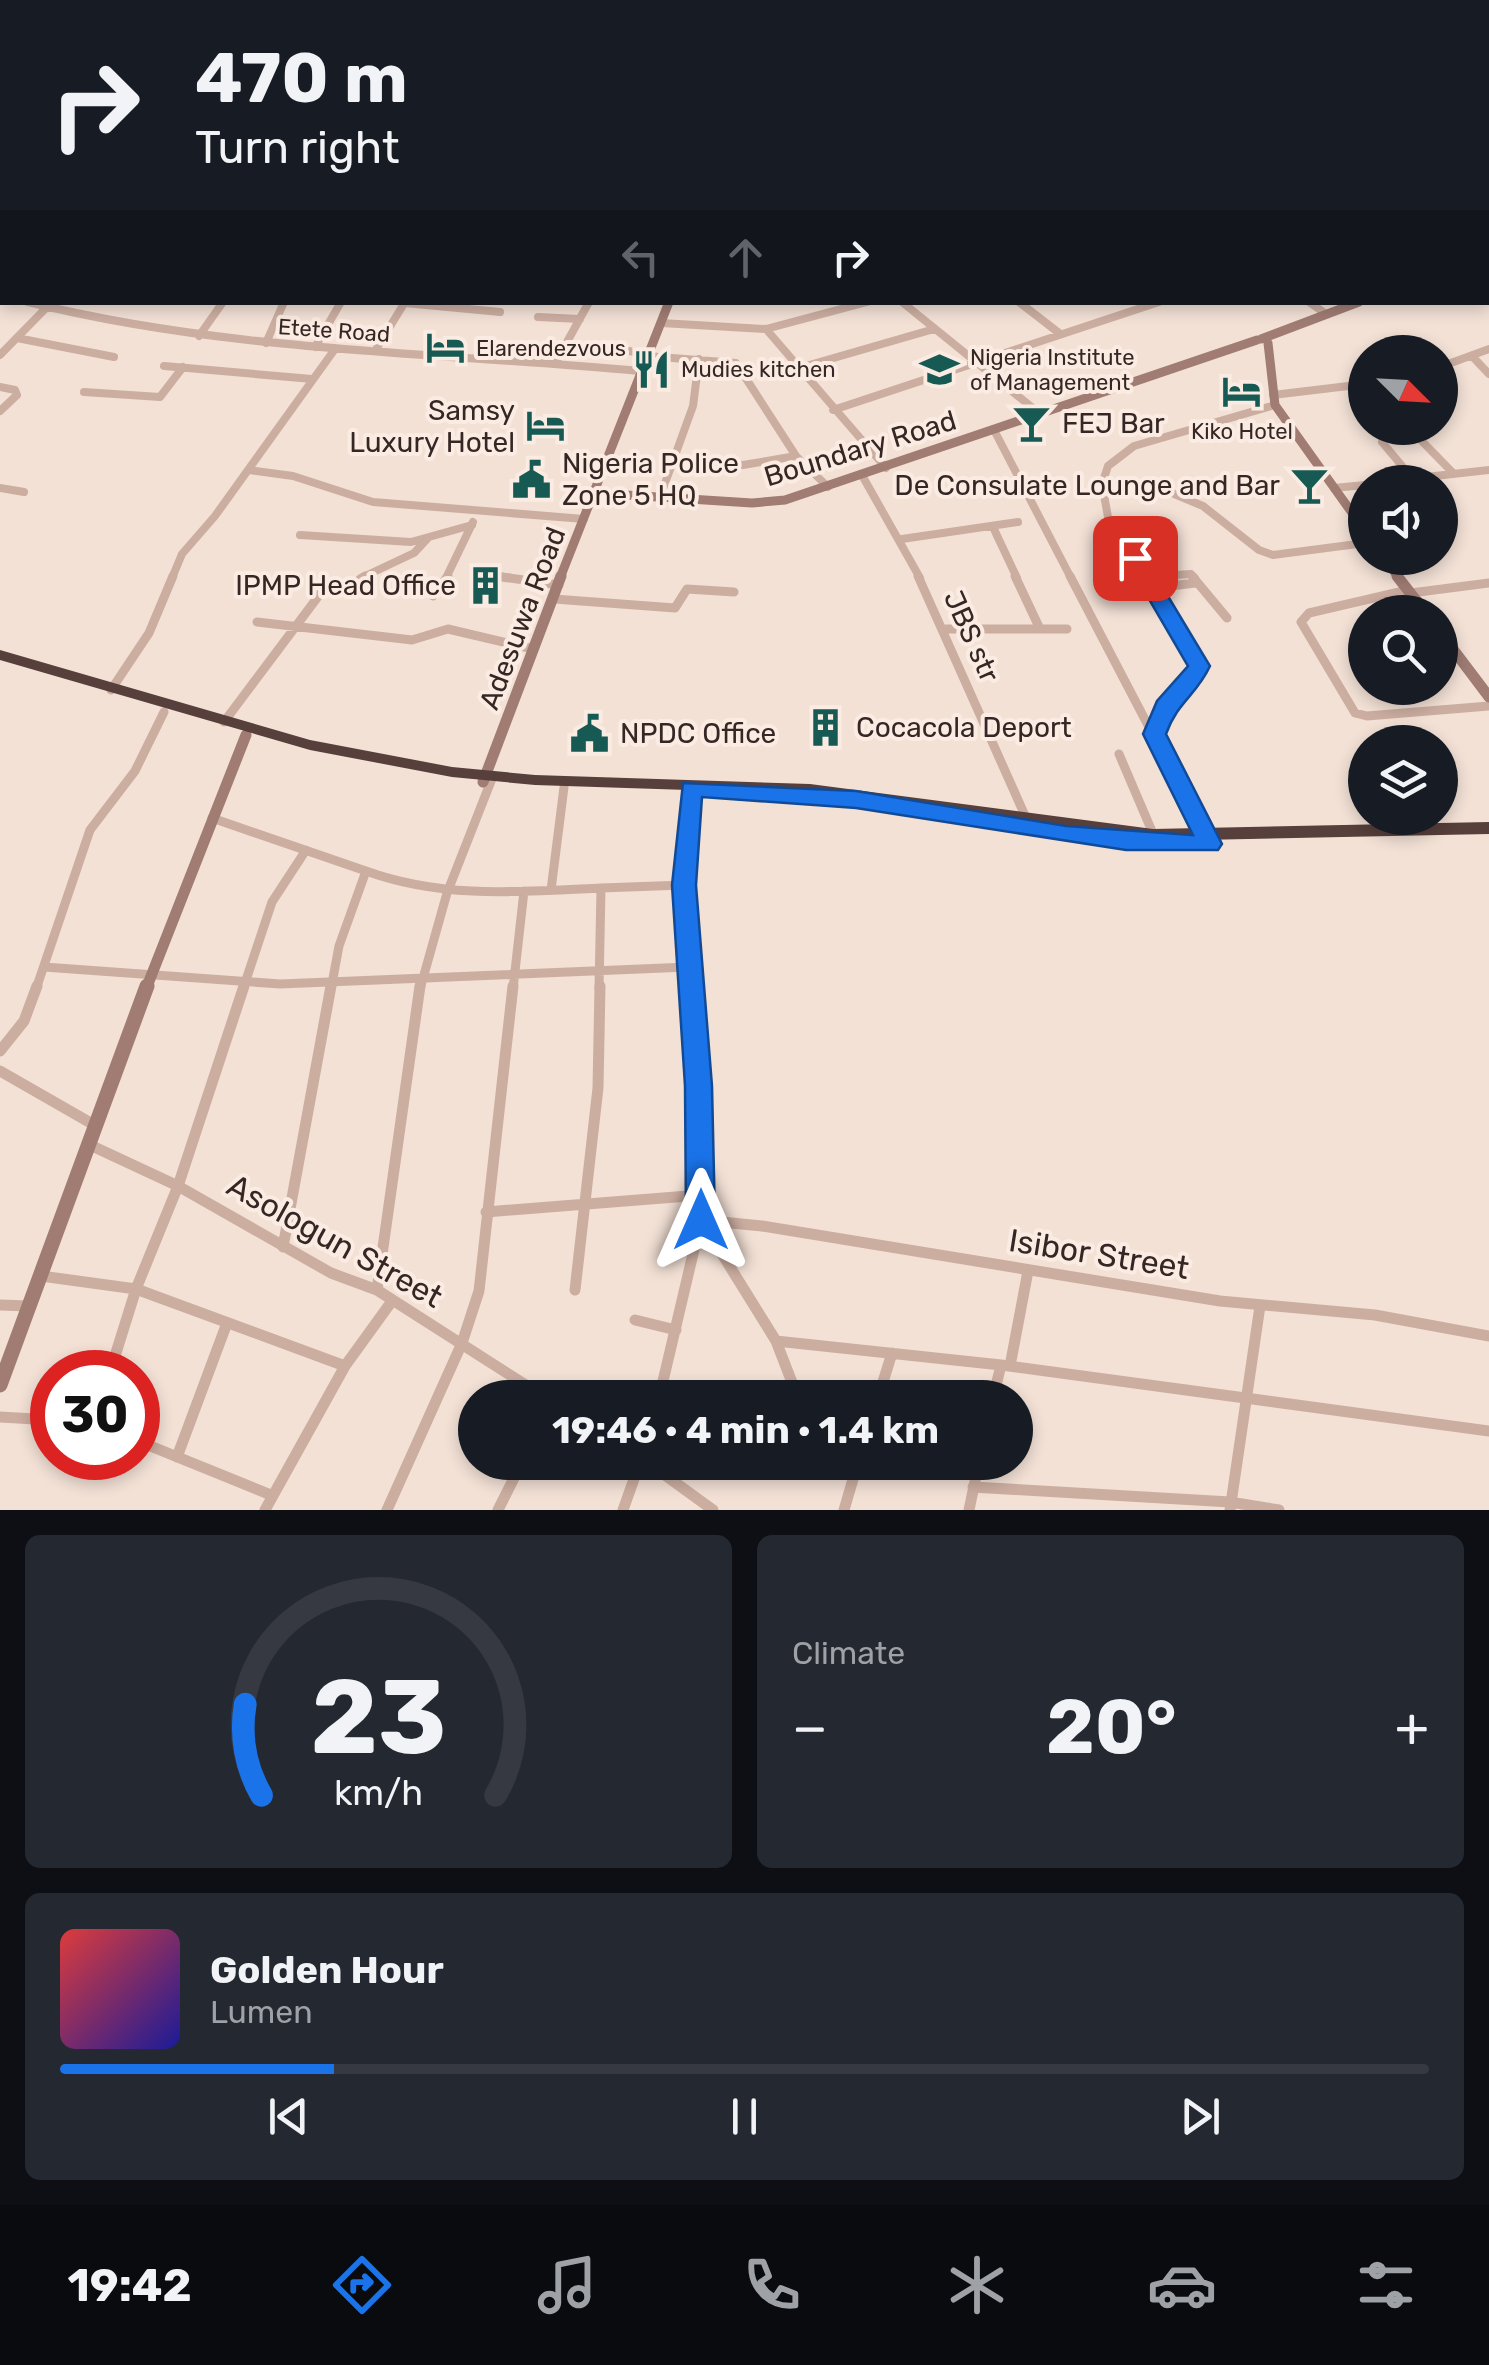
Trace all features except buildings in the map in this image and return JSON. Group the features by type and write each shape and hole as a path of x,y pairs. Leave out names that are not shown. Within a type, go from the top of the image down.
{"highway":[{"path":"6,660 224,722 366,757 488,779 810,789 1155,839"},
{"path":"6,660 246,735 374,764 488,779 564,788 691,788 856,800 1066,834 1208,840 1489,838"},
{"path":"1208,840 1489,828"}],"street":[{"name":"Etete Road","path":"37,305 110,324 199,336 639,371"},
{"path":"199,336 221,305"},
{"path":"266,343 283,305"},
{"path":"315,347 340,305"},
{"path":"375,351 404,305"},
{"path":"426,305 500,312"},
{"path":"556,362 587,305"},
{"name":"Adesuwa Road","path":"488,779 533,648 668,305"},
{"path":"662,323 766,328 855,305"},
{"path":"906,305 1039,413"},
{"path":"1023,305 1058,333"},
{"path":"833,410 1149,305"},
{"path":"1313,305 1326,314"},
{"path":"1348,507 1274,400 1271,371 1261,342 1278,331 1350,305"},
{"path":"0,355 46,308"},
{"path":"538,317 580,319"},
{"path":"766,328 886,468"},
{"path":"798,368 934,329"},
{"path":"17,338 114,357"},
{"name":"Boundary Road","path":"595,492 752,503 785,500 1242,343 1261,342"},
{"path":"597,346 736,363 796,456 828,487"},
{"path":"111,690 150,633 182,554 249,470 335,349"},
{"path":"1458,361 1489,349"},
{"path":"1472,356 1489,374"},
{"path":"660,497 693,406 700,359"},
{"path":"164,366 312,378"},
{"path":"84,392 160,397 183,368"},
{"path":"0,387 16,392 0,410"},
{"path":"1154,734 1164,706 1193,680 1199,666 1108,517 1100,496 1107,464 1134,446 1274,400 1348,387"},
{"path":"994,430 1208,840"},
{"path":"1385,445 1402,465"},
{"path":"1426,445 1445,465"},
{"path":"676,460 742,465 796,456"},
{"path":"249,470 293,476 373,502 584,519"},
{"path":"1458,474 1489,470"},
{"name":"JBS str","path":"862,476 902,539 946,628 1026,820"},
{"path":"1334,488 1348,486"},
{"path":"0,488 24,492"},
{"path":"1167,491 1202,506 1259,550 1273,555 1348,545"},
{"path":"434,596 455,566 476,510"},
{"path":"902,539 1018,522"},
{"path":"300,535 392,542 427,538 472,525"},
{"path":"992,526 1040,629"},
{"path":"359,580 382,564 411,556 427,538"},
{"path":"1146,576 1188,572 1194,584"},
{"path":"476,573 559,585"},
{"path":"1396,575 1411,595"},
{"path":"1489,583 1409,592 1310,613 1301,622 1356,712 1367,716 1489,706"},
{"path":"1153,588 1194,584 1210,591 1227,618"},
{"path":"224,722 326,586"},
{"path":"554,598 675,608 687,589 734,592"},
{"path":"257,622 412,640 436,630 448,630 533,648"},
{"path":"946,628 1068,629"},
{"path":"1458,656 1489,697"},
{"path":"0,1050 24,1021 90,830 136,771 164,712"},
{"path":"0,1385 152,974 246,735"},
{"path":"1119,754 1155,839"},
{"path":"377,1290 422,980 446,894 488,779"},
{"path":"551,890 564,788"},
{"path":"664,1380 701,1220 698,1086 684,885 691,788"},
{"path":"212,818 395,884 446,894 684,885"},
{"path":"117,1350 136,1289 178,1186 242,982 272,902 306,850"},
{"path":"283,1248 339,946 366,871"},
{"path":"574,1290 598,1088 601,888"},
{"path":"387,1510 462,1343 479,1290 524,891"},
{"path":"44,967 242,982 335,984 688,967"},
{"path":"2,1077 96,1126"},
{"name":"Asologun Street","path":"90,1145 178,1186 331,1273 377,1290 519,1380"},
{"path":"486,1212 702,1196"},
{"path":"701,1220 776,1341 791,1380"},
{"name":"Isibor Street","path":"701,1220 762,1226 1260,1306 1375,1315 1489,1336"},
{"path":"1000,1380 1028,1271"},
{"path":"42,1276 136,1289 345,1366"},
{"path":"265,1510 345,1366 392,1301"},
{"path":"0,1305 29,1306"},
{"path":"1230,1506 1260,1306"},
{"path":"635,1320 676,1330"},
{"path":"176,1457 227,1323"},
{"path":"776,1341 1005,1366 1489,1432"},
{"path":"884,1380 892,1353"},
{"path":"0,1417 30,1419"},
{"path":"160,1450 271,1495"},
{"path":"498,1510 513,1480"},
{"path":"623,1510 634,1480"},
{"path":"673,1480 714,1510"},
{"path":"844,1510 853,1480"},
{"path":"969,1510 974,1480"},
{"path":"973,1487 1280,1510"}],"place":[{"name":"Elarendezvous","path":"446,348"},
{"name":"Mudies kitchen","path":"651,369"},
{"name":"Nigeria Institute of Management","path":"940,370"},
{"name":"Kiko Hotel","path":"1242,392"},
{"name":"FEJ Bar","path":"1032,423"},
{"name":"Samsy Luxury Hotel","path":"545,426"},
{"name":"Nigeria Police Zone 5 HQ","path":"532,479"},
{"name":"De Consulate Lounge and Bar","path":"1310,485"},
{"name":"IPMP Head Office","path":"486,585"},
{"name":"Cocacola Deport","path":"826,727"},
{"name":"NPDC Office","path":"590,733"}],"route":[{"path":"701,1220 698,1086 684,885 691,788 856,800 1126,842 1210,844 1154,734 1164,706 1193,680 1199,666 1135,558"}]}
